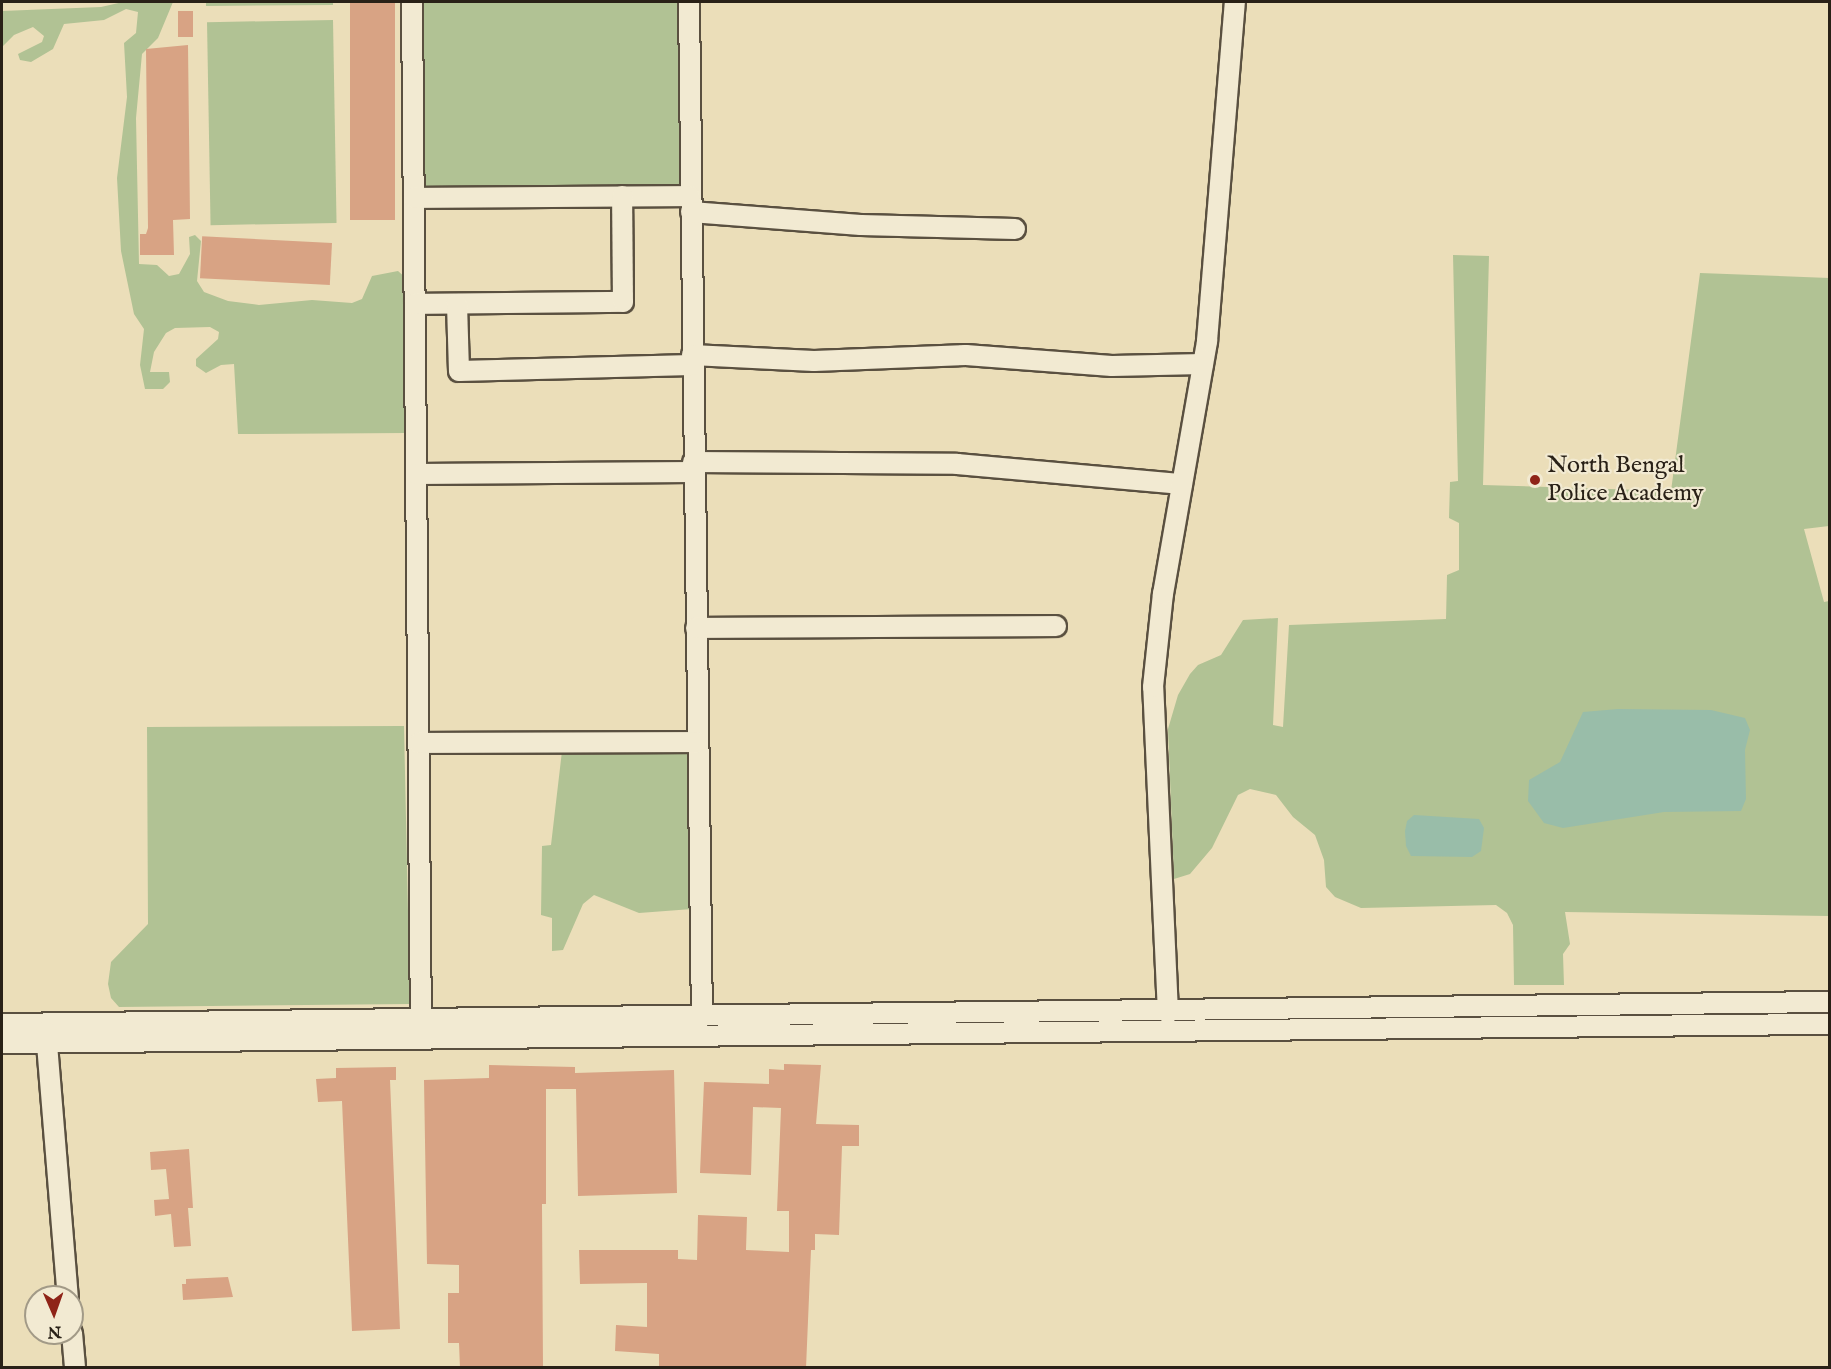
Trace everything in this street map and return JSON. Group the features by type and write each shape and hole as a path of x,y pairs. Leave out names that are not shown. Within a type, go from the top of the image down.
{"street":[{"path":"412,2 422,1040"},
{"path":"689,2 693,467 702,1017"},
{"path":"1168,1013 1153,687 1182,484 1203,364 1235,2"},
{"path":"414,198 622,196 840,224 1016,229"},
{"path":"415,304 623,302 622,196"},
{"path":"457,304 459,371 692,360 814,361 966,355 1112,366 1203,364"},
{"path":"416,474 693,467 957,464 1182,484"},
{"path":"696,628 1056,626"},
{"path":"419,743 697,742"},
{"path":"2,1023 1168,1013 1830,1002"},
{"path":"45,1023 67,1285"},
{"path":"2,1043 422,1040 1168,1028 1830,1024"},
{"path":"73,1345 75,1368"}],"shaded area":[{"path":"123,2 173,2 158,38 142,54 136,118 139,264 157,265 169,276 179,274 190,254 189,237 195,235 201,241 197,281 204,292 228,301 259,305 312,300 352,303 362,299 372,276 398,271 407,279 406,433 238,434 234,364 221,365 206,373 196,366 196,359 218,339 219,332 210,327 175,328 166,333 154,352 150,372 169,372 170,382 163,389 145,389 140,365 144,329 134,314 121,251 117,178 127,97 124,43 136,33 138,12 126,9 104,20 64,24 53,49 31,62 20,60 18,54 42,42 44,36 33,27 14,35 2,47 2,11 101,7"},
{"path":"206,2 333,2 333,5 206,6"},
{"path":"420,2 683,2 683,194 420,194"},
{"path":"333,20 337,223 211,225 207,22"},
{"path":"1453,255 1489,256 1483,485 1671,491 1700,273 1829,278 1829,526 1804,529 1824,602 1829,601 1829,916 1565,912 1570,944 1563,954 1564,985 1514,985 1513,925 1507,913 1496,905 1361,908 1335,897 1326,887 1324,860 1315,835 1293,817 1276,795 1250,789 1238,795 1212,848 1190,874 1174,879 1168,729 1178,695 1190,674 1198,665 1221,655 1243,620 1278,618 1273,725 1283,727 1289,625 1446,619 1447,575 1459,570 1459,523 1449,518 1450,482 1458,481"},
{"path":"1618,709 1711,710 1745,718 1750,730 1745,750 1746,799 1741,811 1664,812 1563,828 1544,823 1528,801 1529,780 1560,762 1583,712"},
{"path":"404,726 410,1004 119,1007 111,998 108,984 111,962 148,924 147,727"},
{"path":"562,751 689,751 692,909 639,913 594,895 583,904 563,950 552,951 552,918 541,915 542,846 551,845"},
{"path":"1414,815 1479,819 1484,828 1481,851 1472,857 1411,856 1406,846 1405,831 1407,821"}],"building":[{"path":"350,2 395,2 395,220 350,220"},
{"path":"178,11 193,11 193,37 178,37"},
{"path":"188,45 190,219 173,220 174,255 140,255 140,234 146,234 148,228 146,49"},
{"path":"202,236 332,243 330,285 200,278"},
{"path":"784,1064 821,1065 816,1124 859,1125 859,1146 842,1146 839,1235 815,1234 815,1250 811,1250 806,1368 659,1368 659,1354 615,1351 616,1325 647,1327 647,1283 580,1284 579,1250 678,1250 678,1259 697,1260 698,1215 747,1217 746,1250 789,1252 789,1211 777,1211 781,1108 753,1107 751,1175 700,1173 704,1082 769,1084 769,1069 784,1070"},
{"path":"489,1065 575,1067 575,1073 674,1070 677,1193 578,1196 576,1089 546,1089 546,1204 542,1204 543,1368 460,1368 459,1343 448,1343 448,1293 459,1293 459,1265 427,1264 424,1080 489,1078"},
{"path":"396,1067 396,1080 390,1080 400,1329 352,1331 342,1101 318,1102 316,1079 336,1078 336,1068"},
{"path":"189,1149 193,1208 188,1208 191,1246 174,1247 171,1214 155,1216 154,1200 169,1199 166,1169 151,1170 150,1152"},
{"path":"228,1277 233,1297 183,1300 182,1284 186,1284 186,1279"}],"place":[{"name":"North Bengal Police Academy","path":"1535,480"}]}
